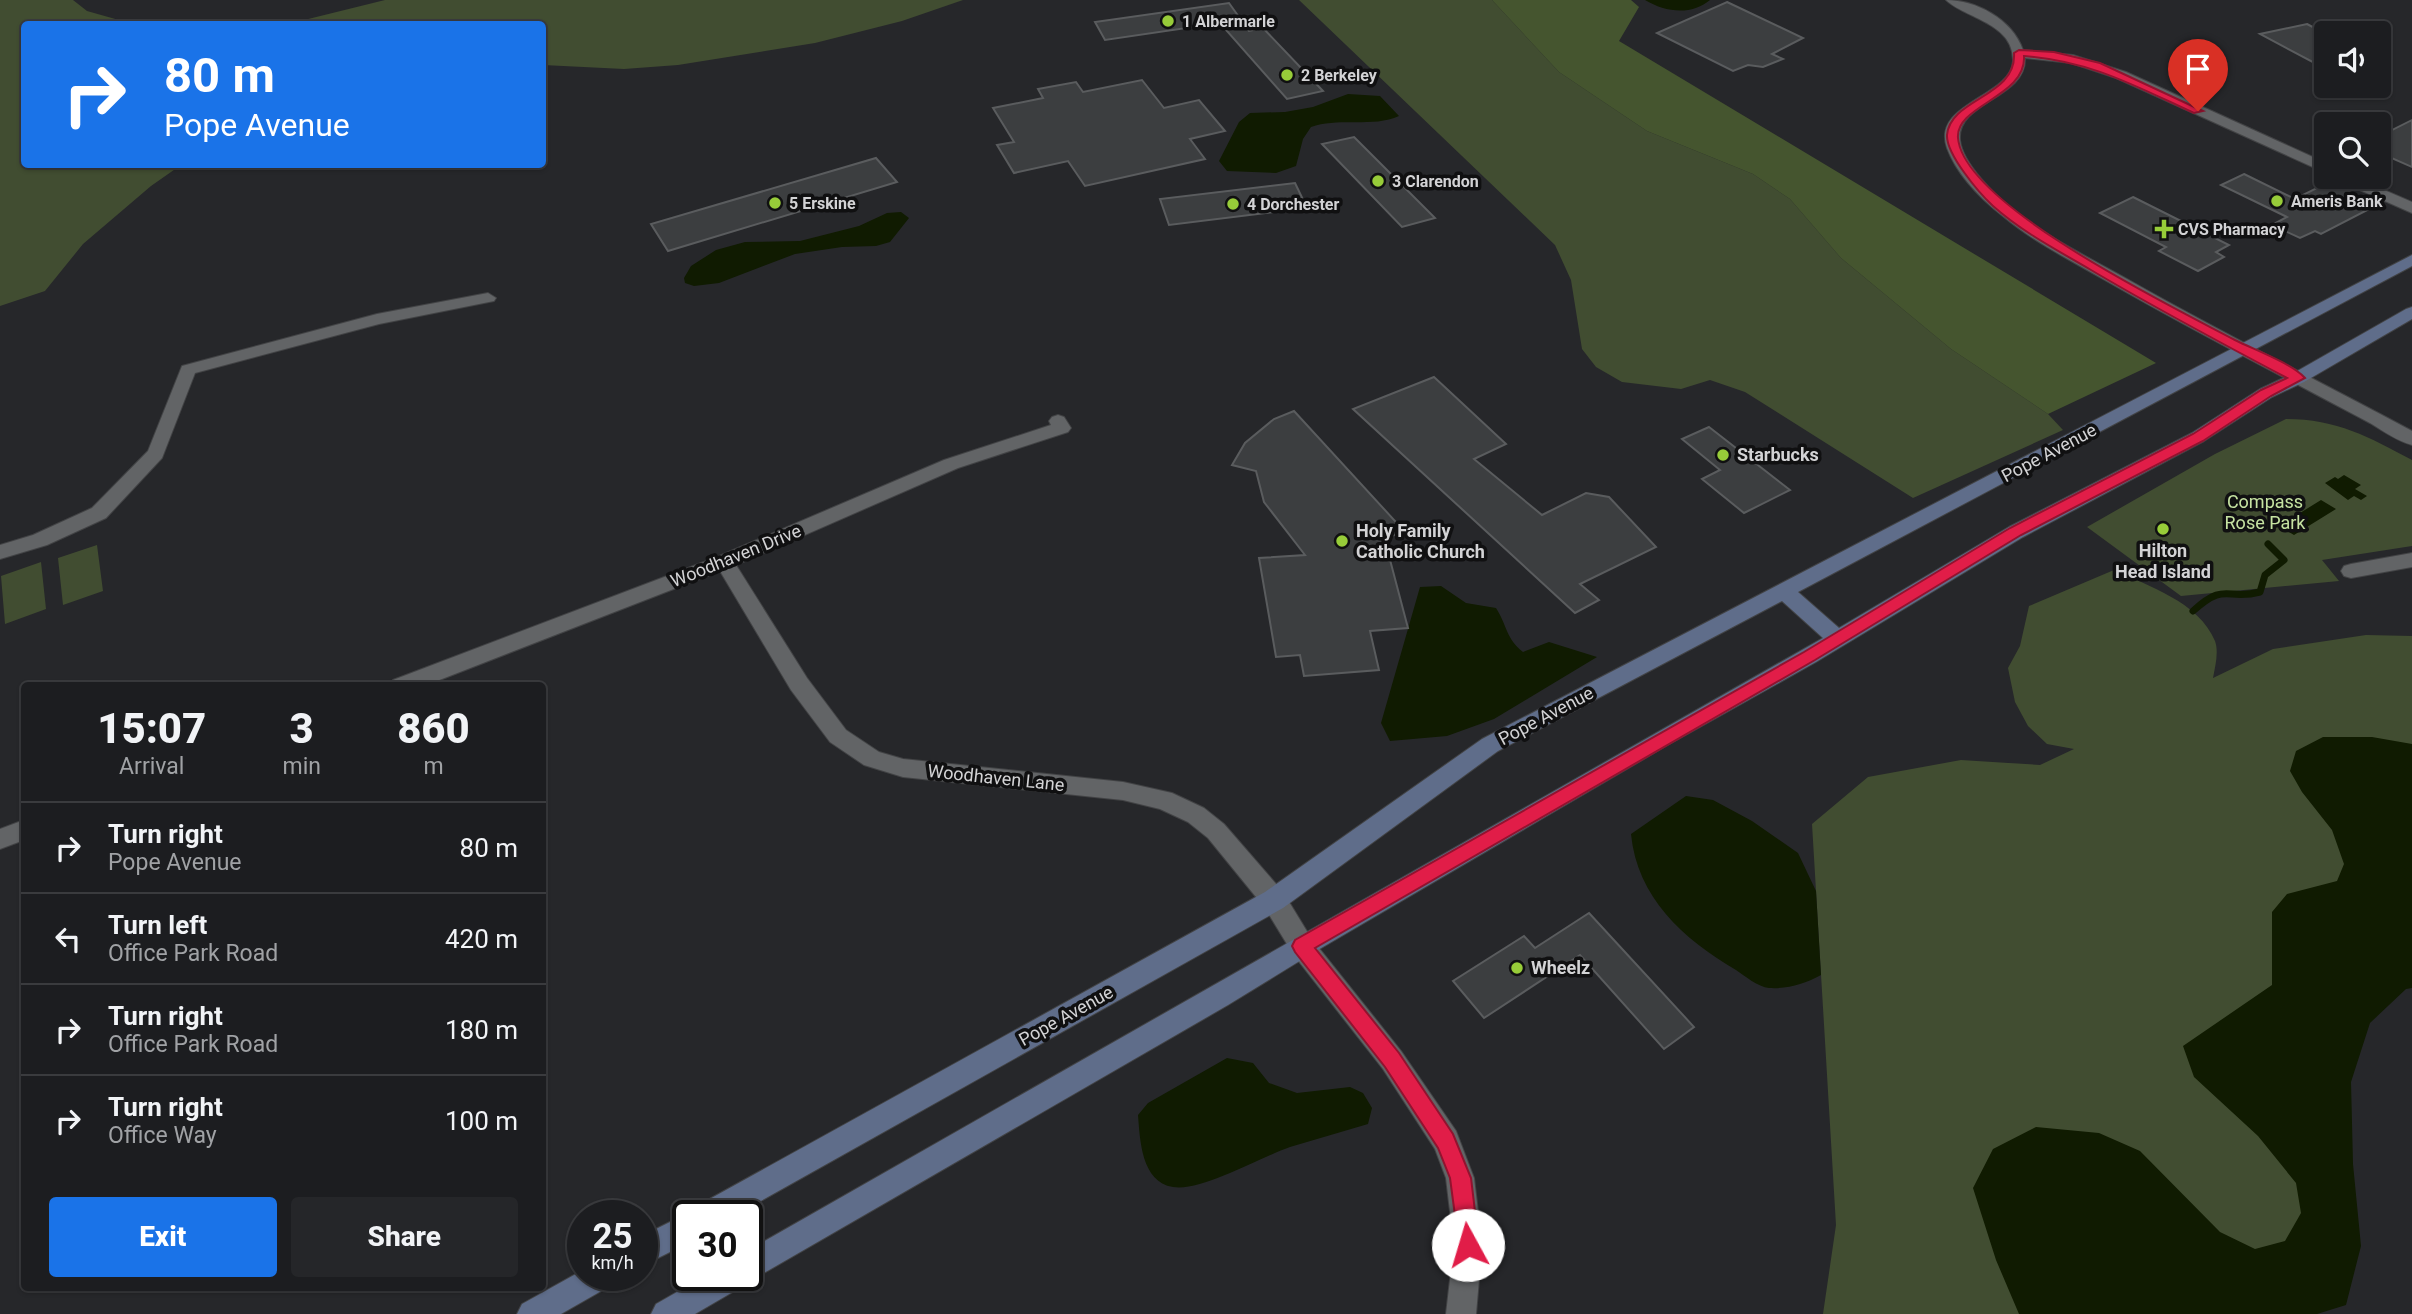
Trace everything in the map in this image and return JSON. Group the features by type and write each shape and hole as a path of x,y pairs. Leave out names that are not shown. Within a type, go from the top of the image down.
{"main road":[{"name":"Pope Avenue","path":"736,1200 1274,900 1490,745 2412,260"},
{"path":"763,1258 1838,639 2016,532 2198,437 2266,393 2298,378 2412,312"},
{"path":"1784,591 1838,639"},
{"path":"532,1314 573,1291"},
{"path":"666,1314 707,1291"}],"street":[{"path":"1952,0 1999,24 2019,53 2020,63 2015,74 2001,89 1964,115 1954,127 1952,138 1957,153 1997,204 2039,235 2244,350 2412,439"},
{"path":"2019,53 2054,55 2096,65 2314,164"},
{"path":"2369,189 2412,208"},
{"path":"0,552 40,540 100,513 156,454 188,370 377,319 488,298"},
{"name":"Woodhaven Drive","path":"411,682 724,562 951,464 1062,428 1058,421"},
{"path":"2351,571 2412,560"},
{"name":"Woodhaven Lane","path":"724,562 799,684 838,736 872,759 903,768 1123,791 1164,800 1196,815 1216,831 1274,900 1302,946 1392,1060 1446,1141 1460,1178 1468,1245 1461,1314"},
{"path":"0,839 21,831"}],"green space":[{"path":"0,0 73,0 87,11 122,21 21,21 21,168 177,168 151,186 83,244 45,291 0,306"},
{"path":"385,0 963,0 902,21 815,43 678,65 624,69 546,65 546,21 300,21"},
{"path":"1299,0 1492,0 1559,72 1647,131 1753,174 1790,199 1841,258 1951,349 2048,414 2063,430 1913,498 1745,392 1710,380 1681,389 1622,382 1596,367 1582,349 1571,280 1555,245"},
{"name":"Compass Rose Park","path":"2286,419 2337,426 2367,437 2412,460 2412,546 2322,560 2339,581 2181,596 2087,527 2215,454"},
{"path":"97,545 103,591 63,605 58,558"},
{"path":"41,562 46,609 5,624 1,576"},
{"path":"2114,570 2157,589 2197,616 2215,641 2213,678 2273,649 2366,635 2412,636 2412,915 2343,930 2338,1256 2184,1314 1823,1314 1836,1225 1812,824 1868,777 1961,760 2040,765 2074,749 2047,744 2028,726 2015,702 2008,668 2020,646 2029,606"}],"shaded area":[{"path":"1492,0 1631,0 1639,7 1619,41 2156,363 2048,414 1951,349 1841,258 1790,199 1753,174 1647,131 1559,72"},
{"path":"1645,0 1710,0 1695,8 1678,10"},
{"path":"1348,94 1380,96 1399,116 1389,120 1311,127 1303,139 1296,166 1276,173 1227,171 1219,161 1239,122 1250,113 1285,112 1313,107"},
{"path":"901,212 909,218 890,242 876,246 842,247 795,254 719,283 694,286 685,283 684,278 691,266 716,250 745,242 800,241 859,226 887,213"},
{"path":"2344,475 2361,485 2355,489 2367,496 2361,500 2354,496 2348,500 2325,483"},
{"path":"2321,500 2336,509 2294,535 2279,526"},
{"path":"1441,586 1466,603 1496,608 1510,637 1523,652 1549,642 1597,657 1494,719 1447,736 1390,741 1381,723 1420,587"},
{"path":"2323,737 2372,737 2412,744 2412,988 2406,989 2370,1023 2351,1082 2353,1164 2361,1246 2346,1305 2317,1314 2019,1314 1996,1260 1973,1188 1993,1149 2036,1127 2099,1133 2140,1151 2220,1232 2255,1249 2285,1241 2301,1213 2296,1183 2258,1136 2194,1077 2183,1046 2272,985 2272,912 2287,894 2337,881 2344,864 2332,830 2302,792 2290,771 2296,751"},
{"path":"1686,796 1713,800 1752,821 1798,853 1816,891 1821,975 1790,987 1760,986 1698,945 1666,914 1653,897 1635,857 1631,834"},
{"path":"1227,1058 1253,1063 1269,1083 1297,1093 1350,1087 1363,1093 1372,1108 1368,1124 1290,1147 1199,1184 1173,1187 1162,1183 1154,1177 1144,1158 1138,1115 1148,1103"}],"building":[{"path":"1727,2 1803,38 1772,54 1783,59 1763,67 1748,65 1733,71 1657,33"},
{"path":"1229,3 1249,31 1263,28 1323,91 1287,99 1220,23 1105,40 1095,22"},
{"path":"2307,24 2314,28 2314,63 2260,34"},
{"path":"1142,80 1164,108 1199,100 1225,131 1190,139 1205,159 1085,186 1068,161 1014,173 997,145 1014,142 993,108 1043,98 1038,89 1076,82 1083,92"},
{"path":"2412,120 2412,167 2391,158 2391,130"},
{"name":"3 Clarendon","path":"1354,137 1435,218 1402,227 1322,144"},
{"name":"5 Erskine","path":"876,158 897,182 668,251 651,224"},
{"name":"Ameris Bank","path":"2244,174 2295,199 2315,189 2344,189 2377,205 2321,234 2315,231 2300,238 2272,225 2287,217 2221,185"},
{"name":"4 Dorchester","path":"1295,183 1307,208 1169,225 1160,199"},
{"name":"CVS Pharmacy","path":"2133,197 2229,245 2216,252 2224,257 2198,271 2159,251 2166,247 2100,213"},
{"path":"1434,377 1506,444 1474,459 1542,515 1586,493 1609,497 1656,547 1580,584 1599,600 1575,613 1353,409"},
{"name":"Holy Family Catholic Church","path":"1294,411 1406,533 1384,537 1408,628 1370,631 1379,670 1304,676 1300,655 1276,657 1259,558 1305,555 1264,502 1256,471 1232,465 1245,443 1274,419"},
{"name":"Starbucks","path":"1709,427 1790,490 1744,513 1702,479 1720,470 1682,439"},
{"name":"Wheelz","path":"1589,913 1694,1027 1664,1049 1580,955 1484,1018 1453,981 1524,936 1535,948"}],"waterway":[{"path":"2193,611 2220,594 2260,592 2265,575 2284,560 2268,544"}],"place":[{"name":"1 Albermarle","path":"1168,21"},
{"name":"2 Berkeley","path":"1287,75"},
{"name":"3 Clarendon","path":"1378,181"},
{"name":"Ameris Bank","path":"2277,201"},
{"name":"5 Erskine","path":"775,203"},
{"name":"4 Dorchester","path":"1233,204"},
{"name":"CVS Pharmacy","path":"2164,229"},
{"name":"Starbucks","path":"1723,455"},
{"name":"Hilton Head Island","path":"2163,529"},
{"name":"Holy Family Catholic Church","path":"1342,541"},
{"name":"Wheelz","path":"1517,968"}],"route":[{"path":"1468,1245 1460,1178 1446,1141 1392,1060 1302,946 1809,656 2016,532 2198,437 2266,393 2298,378 2157,303 2039,235 1997,204 1982,188 1957,153 1952,138 1954,127 1964,115 2001,89 2015,74 2020,63 2019,53 2054,55 2096,65 2198,111"}]}
